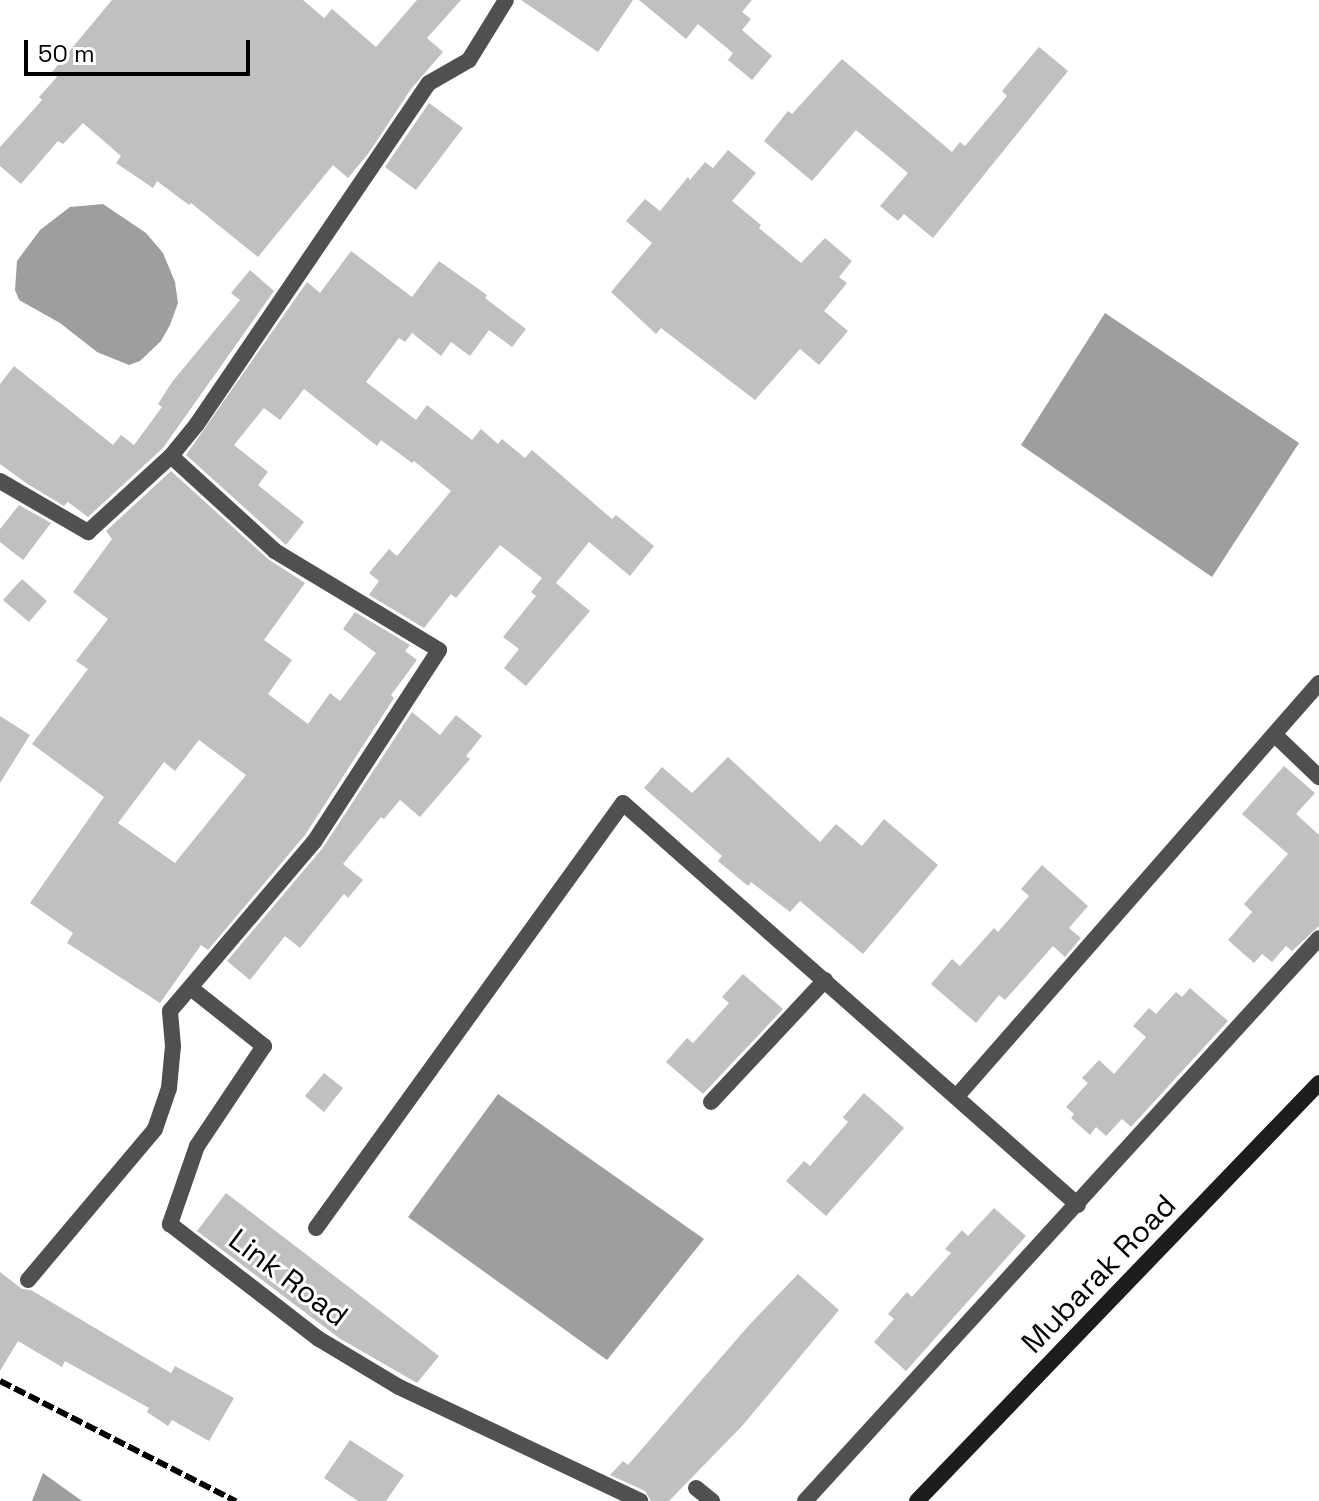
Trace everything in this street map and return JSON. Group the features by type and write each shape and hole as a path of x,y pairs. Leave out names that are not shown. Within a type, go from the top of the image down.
{"street":[{"path":"0,481 88,532 171,456 206,411 429,83 469,60 506,0"},
{"path":"28,1280 155,1129 169,1088 173,1046 170,1011 192,989 314,842 439,650 275,551 171,456"},
{"path":"958,1095 1319,683"},
{"path":"1275,735 1319,777"},
{"path":"316,1228 623,803 958,1095 1078,1205"},
{"path":"805,1501 1319,938"},
{"path":"711,1102 825,980"},
{"name":"Link Road","path":"192,989 264,1046 197,1146 170,1224 319,1339 399,1387 640,1501"},
{"name":"Mubarak Road","path":"917,1501 1319,1083"},
{"path":"696,1488 712,1501"}],"shaded area":[{"path":"103,204 146,233 163,253 175,282 178,303 170,325 161,341 140,361 129,365 97,352 60,323 19,300 15,290 17,261 40,230 70,207"},
{"path":"1105,313 1299,443 1212,577 1021,445"},
{"path":"498,1094 704,1239 607,1360 408,1217"},
{"path":"43,1473 82,1501 32,1501"}],"building":[{"path":"112,0 303,0 324,18 332,9 376,47 417,0 461,0 427,38 443,52 411,89 368,154 348,178 333,165 258,257 191,203 189,205 157,181 153,188 116,163 121,156 83,123 63,144 58,141 21,184 0,166 0,147 42,100 39,97 57,77 52,72"},
{"path":"521,0 633,0 598,52"},
{"path":"639,0 752,0 742,12 751,19 742,30 772,56 752,80 728,60 733,53 698,24 686,39"},
{"path":"1039,47 1068,71 933,238 904,214 898,221 880,206 908,173 856,130 812,181 764,141 788,111 792,114 842,59 952,152 960,142 965,146 1007,96 1002,91"},
{"path":"429,103 463,128 416,190 385,167"},
{"path":"728,150 756,173 732,201 761,225 759,228 801,263 825,238 852,261 839,277 847,283 824,311 848,331 819,365 800,349 755,400 661,328 656,334 611,292 652,243 626,221 645,199 660,211 688,177 690,180 705,162 713,168"},
{"path":"351,251 412,297 439,261 487,295 485,298 526,329 512,347 489,330 470,356 451,342 441,356 412,333 405,342 399,338 366,382 416,420 427,405 472,440 481,429 498,444 502,439 525,458 532,450 612,519 616,515 654,546 630,576 589,542 556,583 590,611 526,686 504,668 519,649 503,637 536,596 531,592 542,578 500,545 456,598 451,594 424,628 369,595 379,581 369,573 389,549 397,556 451,491 414,461 412,463 381,440 377,446 304,389 280,420 264,408 234,445 268,472 258,485 304,522 286,545 186,455 307,282 320,293"},
{"path":"250,270 274,291 163,448 88,517 68,502 64,506 0,464 0,384 14,366 113,445 121,435 134,445 162,407 158,404 172,382 240,300 231,293"},
{"path":"171,471 268,559 305,583 264,640 292,660 268,694 308,724 330,693 340,701 376,653 343,629 355,612 410,645 405,651 417,660 391,695 394,698 305,835 208,950 201,945 160,1003 67,943 73,933 30,903 104,797 32,744 88,669 76,661 108,619 73,592 112,539 106,531","holes":["199,740 246,775 175,863 118,823 164,762 175,771"]},
{"path":"19,505 51,523 23,560 0,542 0,529"},
{"path":"22,579 47,601 29,622 3,600"},
{"path":"412,712 440,735 456,715 482,736 466,756 470,759 420,817 400,800 384,819 381,817 343,864 363,880 348,898 344,894 300,948 285,936 250,980 227,961 322,849"},
{"path":"0,716 30,735 0,783"},
{"path":"728,757 820,842 836,824 862,846 884,819 938,865 863,954 800,901 790,912 751,882 748,886 718,861 722,856 644,788 662,767 692,793"},
{"path":"1284,766 1315,793 1296,814 1319,835 1319,926 1292,951 1286,946 1272,962 1262,954 1254,963 1228,940 1252,912 1244,904 1288,854 1242,814"},
{"path":"1042,865 1088,906 1069,928 1081,938 1065,957 1053,946 1005,1000 999,995 976,1023 931,984 952,959 960,966 994,928 998,932 1029,896 1021,889"},
{"path":"743,974 783,1009 703,1094 666,1062 687,1038 693,1043 729,1003 722,997"},
{"path":"1190,988 1228,1021 1131,1127 1122,1119 1106,1136 1096,1127 1090,1135 1071,1118 1074,1114 1066,1107 1088,1083 1082,1078 1099,1060 1114,1074 1146,1037 1133,1026 1149,1008 1156,1014 1176,992 1182,997"},
{"path":"324,1073 343,1088 324,1112 305,1096"},
{"path":"864,1093 904,1128 826,1216 786,1181 804,1161 810,1166 848,1122 843,1117"},
{"path":"226,1193 439,1356 417,1383 339,1338 197,1231"},
{"path":"994,1208 1026,1236 906,1371 874,1342 894,1319 888,1314 907,1292 912,1297 951,1253 945,1249 962,1230 968,1236"},
{"path":"0,1272 22,1289 31,1290 171,1373 175,1366 234,1398 209,1441 172,1420 168,1426 147,1412 149,1408 65,1361 62,1367 18,1341 0,1371"},
{"path":"798,1274 839,1310 743,1425 669,1501 651,1501 645,1491 610,1475 623,1461 628,1465 750,1324"},
{"path":"350,1440 404,1475 386,1501 358,1501 324,1478"}],"railway":[{"path":"0,1381 236,1501"}]}
